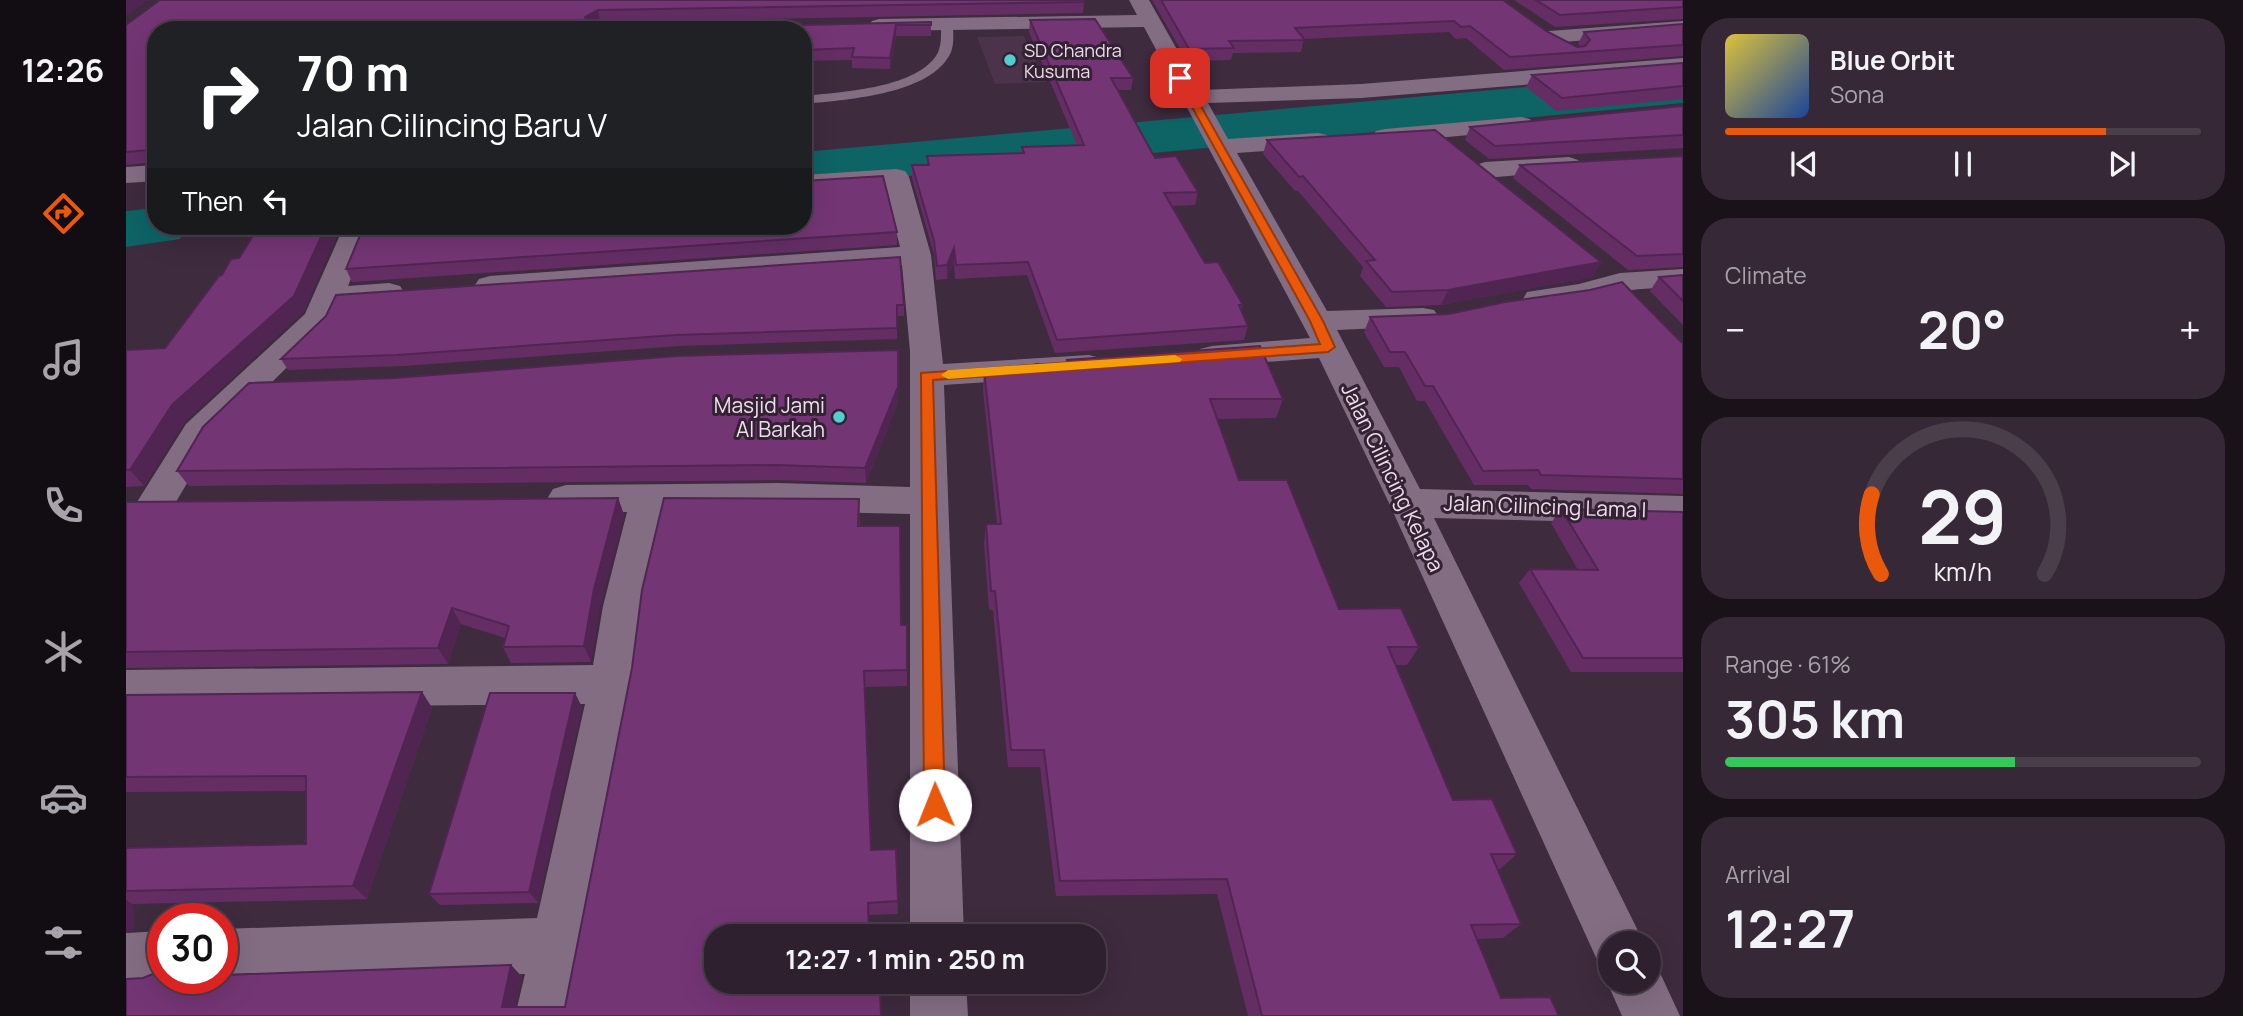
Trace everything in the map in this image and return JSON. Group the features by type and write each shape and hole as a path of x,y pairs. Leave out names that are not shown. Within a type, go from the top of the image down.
{"street":[{"name":"Jalan Cilincing Kelapa","path":"1139,0 1323,334 1408,503 1611,931"},
{"path":"864,25 1149,21"},
{"path":"1528,22 1603,71"},
{"path":"1549,37 1683,27"},
{"path":"1193,100 1361,91 1683,65"},
{"path":"1368,137 1436,133 1544,121"},
{"path":"1436,133 1515,194"},
{"path":"1217,143 1341,139"},
{"path":"1485,170 1590,164"},
{"path":"126,175 147,174"},
{"path":"812,182 896,177 916,255 917,360 930,500 937,924"},
{"path":"141,502 199,433 319,318 354,235"},
{"path":"465,287 916,255"},
{"path":"1610,273 1647,310"},
{"path":"1509,303 1581,293 1610,273 1683,278"},
{"path":"328,296 410,290"},
{"path":"1183,358 1452,314"},
{"path":"917,360 1115,363"},
{"path":"250,385 292,383"},
{"path":"544,1016 612,682 624,606 650,498"},
{"path":"526,499 930,500"},
{"path":"141,502 197,502"},
{"name":"Jalan Cilincing Lama I","path":"1408,503 1683,510"},
{"path":"126,688 535,686 612,682"},
{"path":"238,956 558,945"},
{"path":"126,961 147,960"},
{"path":"938,994 939,1016"},
{"path":"1641,994 1651,1016"}],"lane":[{"path":"812,99 878,90 916,78 941,60 946,50 947,24"}],"shaded area":[{"name":"SD Chandra Kusuma","path":"1024,36 1046,82 995,84 977,37"}],"building":[{"path":"160,0 1084,2 598,10 585,17 587,21 147,21 147,150 126,152 126,25"},
{"path":"1161,0 1503,0 1546,31 1577,47 1585,46 1590,40 1584,32 1683,24 1683,45 1510,57 1470,26 1461,27 1454,21 1295,28 1305,40 1229,41 1234,48 1189,49"},
{"path":"1536,0 1683,0 1683,7 1560,15"},
{"path":"1095,19 1133,78 1111,78 1155,158 1176,156 1198,192 1164,193 1205,263 1218,262 1243,305 1239,305 1248,326 1057,340 1028,262 956,265 954,248 947,265 937,266 934,241 912,165 929,165 927,156 1024,153 1022,147 1084,145 1030,20"},
{"path":"931,22 931,25 896,25 890,58 852,57 854,48 812,50 812,25"},
{"path":"1683,63 1683,86 1562,98 1532,75"},
{"path":"1683,106 1683,135 1495,146 1470,127"},
{"path":"1435,130 1601,262 1448,290 1392,292 1366,261 1375,260 1303,176 1299,177 1267,140"},
{"path":"1683,156 1683,254 1637,256 1520,165"},
{"path":"883,176 897,232 346,269 360,235 812,235 812,180"},
{"path":"254,235 322,235 294,296 172,405 130,470 126,470 126,350 165,348 222,275 231,259 239,258"},
{"path":"900,257 904,305 897,305 897,328 676,335 397,355 281,359 326,316 336,295"},
{"path":"1683,275 1683,301 1659,277"},
{"path":"1622,282 1683,343 1683,479 1541,475 1538,470 1483,471 1433,386 1425,386 1405,352 1390,352 1370,317 1449,314"},
{"path":"1260,346 1283,399 1210,399 1239,480 1287,480 1339,609 1401,608 1419,647 1388,647 1453,800 1492,799 1517,854 1491,854 1521,924 1471,925 1501,998 1550,997 1559,1016 1262,1016 1227,879 1060,881 1044,750 1011,750 995,591 991,591 986,524 1001,524 984,370 1037,370 1036,364 1069,365 1067,360"},
{"path":"898,350 898,387 865,468 776,465 177,471 203,427 249,383 395,378 676,356"},
{"path":"618,498 594,589 584,646 503,647 509,626 452,608 438,648 126,652 126,502"},
{"path":"664,498 859,499 858,526 900,526 901,625 907,625 907,670 864,671 871,850 896,849 898,901 868,903 869,924 704,924 704,994 880,994 881,1016 126,1016 126,979 147,976 147,994 238,994 238,974 511,965 502,1007 565,1007 632,668 642,590"},
{"path":"1561,509 1683,512 1683,658 1583,658 1530,569 1598,570"},
{"path":"422,692 353,886 126,891 126,848 306,844 306,776 126,777 126,695"},
{"path":"490,693 575,693 529,892 429,894"}],"waterway":[{"path":"812,168 1683,88"},
{"path":"126,229 147,227"}],"slow traffic":[{"path":"948,375 1175,359"}],"place":[{"name":"SD Chandra Kusuma","path":"1010,60"},
{"name":"Masjid Jami Al Barkah","path":"839,417"}],"route":[{"path":"935,805 926,376 1328,347 1317,321 1180,78"}]}
